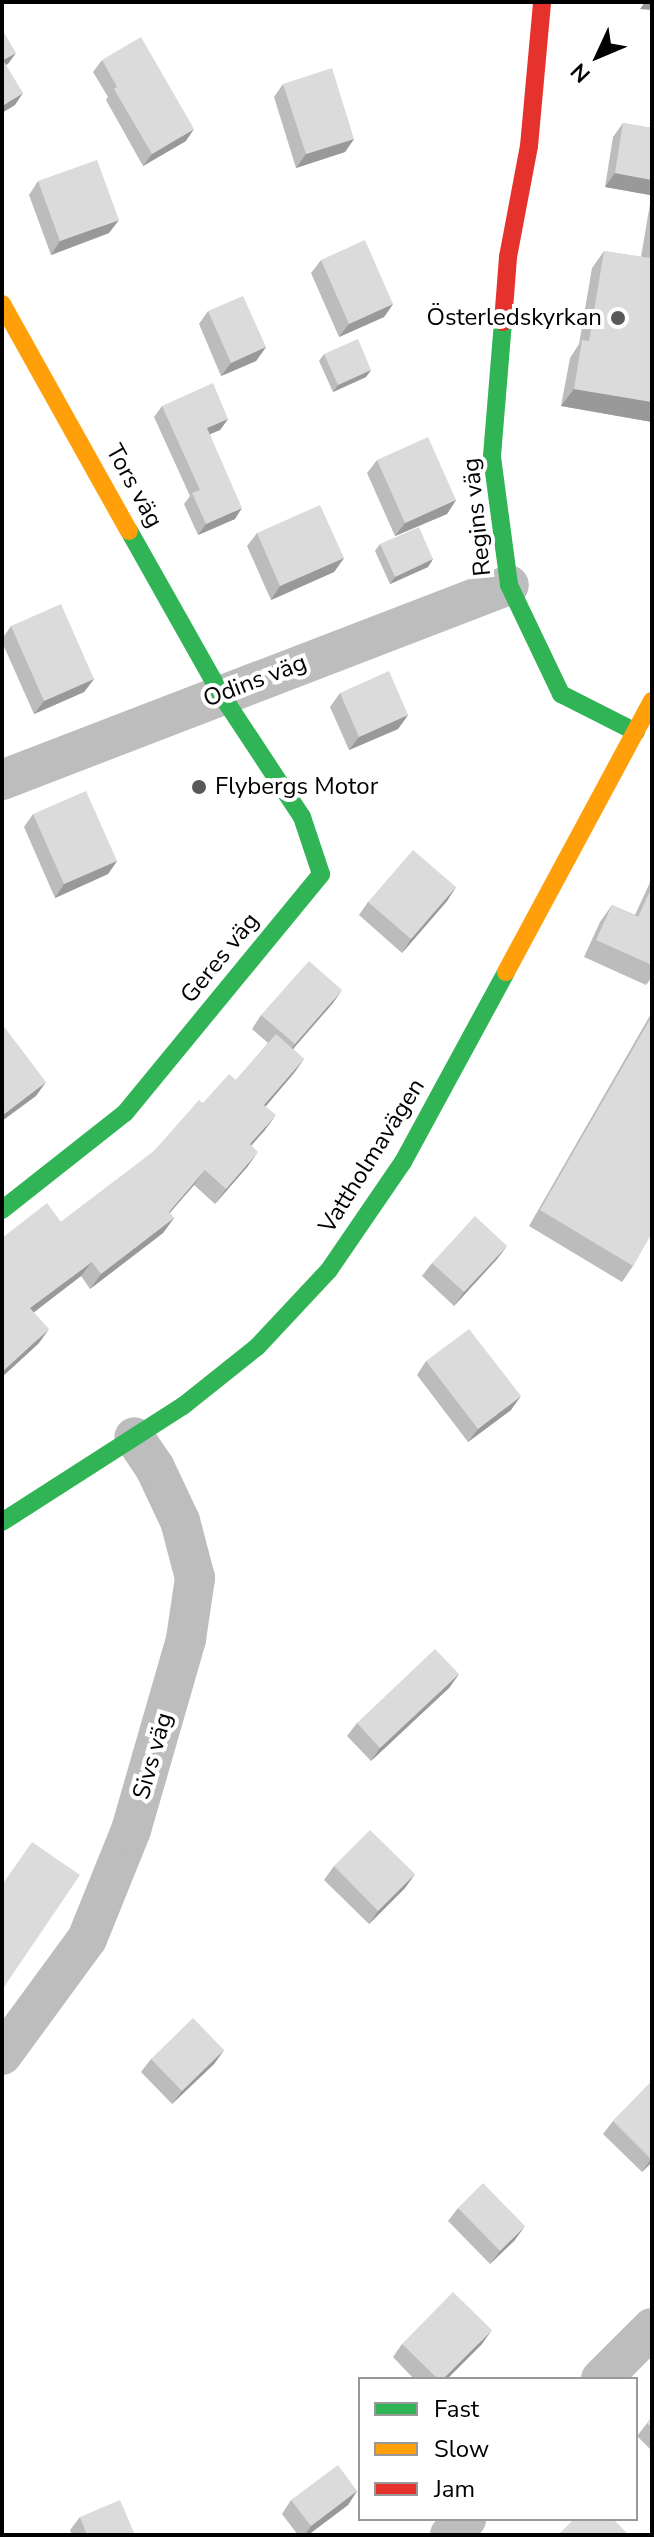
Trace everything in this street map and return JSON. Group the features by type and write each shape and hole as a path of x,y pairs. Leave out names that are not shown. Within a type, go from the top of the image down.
{"street":[{"name":"Regins väg","path":"542,2 529,146 508,257 492,457 509,585 561,694 636,732"},
{"name":"Tors väg","path":"2,304 221,694"},
{"name":"Odins väg","path":"2,780 509,585"},
{"name":"Geres väg","path":"2,1210 125,1113 321,874 302,817 221,694"},
{"name":"Vattholmavägen","path":"2,1522 183,1406 257,1347 329,1270 403,1162 652,701"},
{"name":"Sivs väg","path":"2,2055 87,1939 131,1830 186,1639 195,1578 180,1521 155,1468 134,1437"},
{"path":"603,2377 652,2328"}],"building":[{"path":"2,29 16,53 3,60 23,93 2,106"},
{"path":"141,37 194,129 152,154 114,89 117,87 102,60"},
{"path":"332,68 354,139 306,154 283,84"},
{"path":"623,123 652,128 652,180 615,173"},
{"path":"97,160 119,220 60,241 38,181"},
{"path":"365,240 393,304 349,324 321,260"},
{"name":"Österledskyrkan","path":"652,249 652,402 574,389 582,340 589,341 604,251 651,258"},
{"path":"243,296 266,347 231,363 208,311"},
{"path":"358,339 371,370 338,385 324,354"},
{"path":"213,383 228,419 207,428 242,508 206,524 192,493 200,490 162,406"},
{"path":"428,437 456,500 405,523 377,460"},
{"path":"320,505 344,558 280,586 257,533"},
{"path":"419,527 433,559 395,577 380,544"},
{"path":"61,604 94,679 44,701 11,626"},
{"path":"389,671 408,715 359,737 340,693"},
{"path":"86,791 117,861 64,884 33,814"},
{"path":"413,850 456,887 411,939 368,902"},
{"path":"652,887 652,965 596,940 612,905 638,917"},
{"path":"309,961 342,990 295,1044 261,1015"},
{"path":"652,1016 652,1232 633,1266 540,1210"},
{"path":"2,1024 46,1082 4,1114 2,1111"},
{"path":"276,1034 304,1059 264,1105 276,1115 250,1144 258,1152 226,1189 205,1170 169,1212 174,1218 101,1274 92,1262 30,1308 49,1329 2,1372 2,1238 47,1203 61,1222 153,1152 199,1100 203,1103 229,1074 236,1080"},
{"path":"475,1216 507,1246 464,1292 432,1263"},
{"path":"469,1329 521,1396 478,1429 426,1361"},
{"path":"435,1649 459,1674 380,1748 357,1723"},
{"path":"370,1830 415,1874 378,1911 334,1866"},
{"path":"32,1842 80,1875 2,1990 2,1885"},
{"path":"193,2018 224,2050 182,2091 151,2059"},
{"path":"652,2081 652,2158 651,2159 613,2121"},
{"path":"483,2183 525,2226 500,2251 458,2208"},
{"path":"453,2292 492,2330 445,2377 436,2377 402,2344"},
{"path":"338,2465 357,2491 311,2526 291,2500"},
{"path":"120,2500 135,2535 87,2535 80,2517"},
{"path":"572,2521 615,2521 629,2535 558,2535"}],"traffic: fast":[{"path":"503,322 492,457 509,585 561,694 636,732"},
{"path":"2,1210 125,1113 321,874 302,817 221,694 129,531"},
{"path":"2,1522 183,1406 257,1347 329,1270 403,1162 506,972"}],"traffic: slow":[{"path":"2,304 129,531"},
{"path":"506,972 652,701"}],"traffic: jam":[{"path":"503,322 508,257 529,146 542,2"}],"place":[{"name":"Österledskyrkan","path":"618,318"},
{"name":"Flybergs Motor","path":"199,787"}]}
